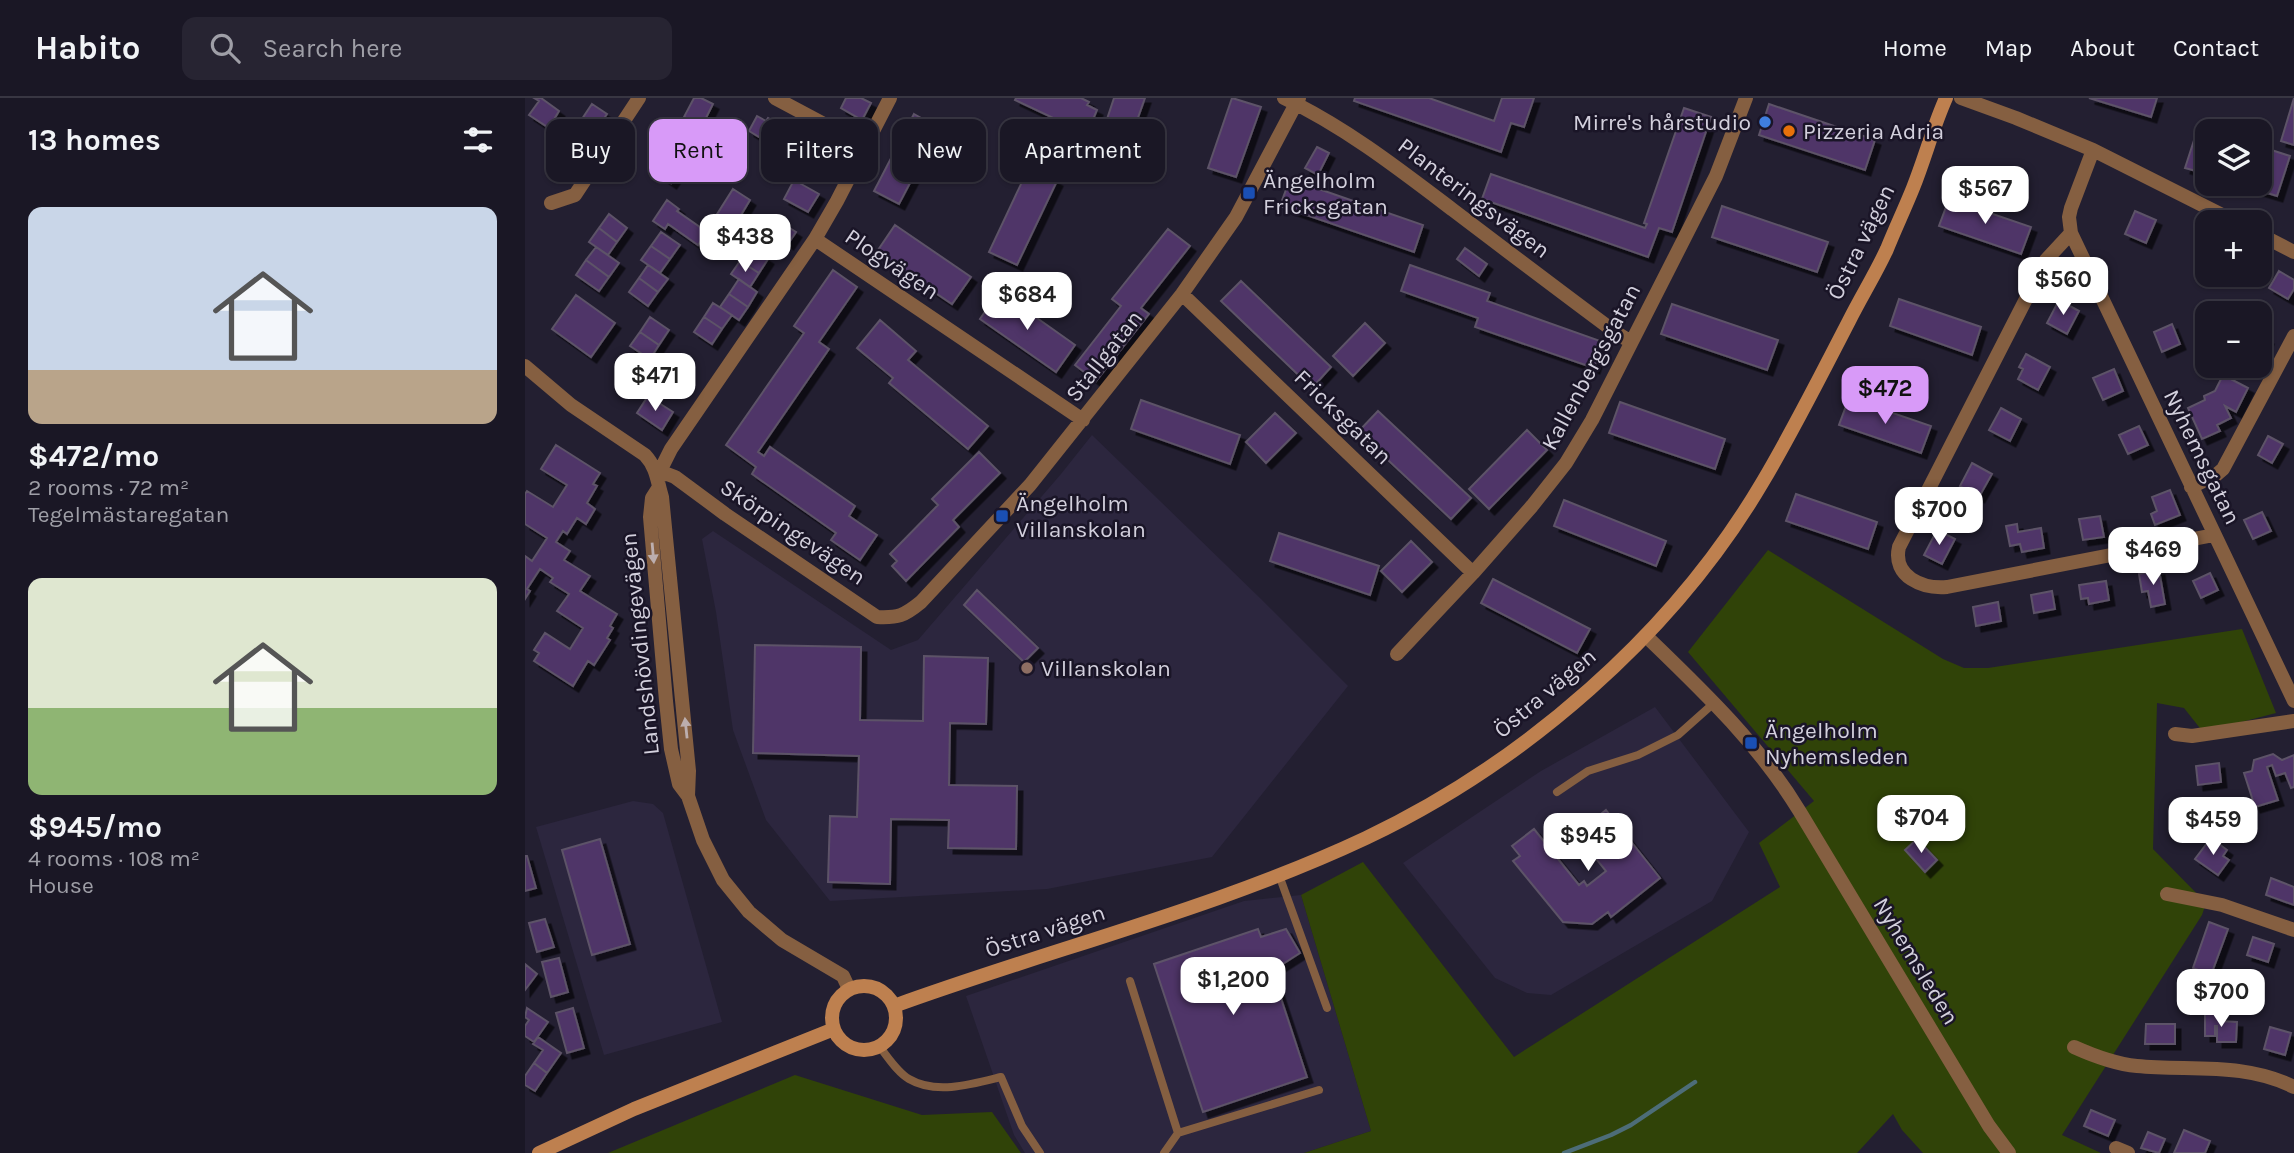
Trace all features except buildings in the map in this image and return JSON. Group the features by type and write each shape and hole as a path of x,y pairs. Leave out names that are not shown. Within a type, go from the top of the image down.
{"main road":[{"name":"Östra vägen","path":"894,1006 1279,875 1367,838 1471,779 1520,746 1571,704 1646,636 1732,530 1783,446 1884,255 1913,188 1946,98"},
{"path":"870,986 880,990 894,1006 894,1029 888,1039 879,1046 858,1049 848,1045 834,1029 834,1006 840,996 849,989 870,986"},
{"path":"539,1153 634,1109 834,1029"}],"street":[{"path":"551,203 575,195 639,98"},
{"path":"775,98 814,119"},
{"path":"878,121 890,98"},
{"name":"Kallenbergsgatan","path":"1397,654 1532,506 1566,463 1593,420 1716,176 1745,98"},
{"path":"1961,98 2093,150 2212,210"},
{"name":"Planteringsvägen","path":"1293,100 1356,139 1429,191 1631,342"},
{"name":"Stallgatan","path":"906,614 921,602 1002,516 1083,420 1182,294 1236,217 1293,100"},
{"path":"2093,150 2071,208 2071,233 2046,260 1899,547 1897,560 1905,574 1924,585 1934,588 1947,587 2214,535"},
{"path":"658,481 685,428 815,239 846,182"},
{"name":"Nyhemsgatan","path":"2071,233 2214,535 2287,671 2294,701"},
{"name":"Plogvägen","path":"815,239 1083,420"},
{"path":"2272,241 2294,252"},
{"name":"Fricksgatan","path":"1182,294 1473,573"},
{"path":"2192,487 2223,469 2294,336"},
{"path":"525,366 571,405 645,455 652,463 658,481"},
{"name":"Skörpingevägen","path":"658,481 667,474 675,477 877,617 892,618 906,614"},
{"name":"Landshövdingevägen","path":"658,481 662,497 689,771 688,796"},
{"name":"Landshövdingevägen","path":"658,481 652,498 650,517 671,749 680,784 688,796 703,840 723,880 749,912 782,940 843,976 849,989"},
{"name":"Nyhemsleden","path":"1646,636 1751,743 1785,788 1989,1126 2009,1153"},
{"path":"2175,734 2192,736 2294,721"},
{"path":"2167,894 2222,905 2294,930"},
{"path":"2074,1047 2122,1064 2238,1071 2274,1078 2294,1087"}],"lane":[{"path":"1557,792 1588,771 1638,755 1678,735 1714,703"},
{"path":"1279,875 1327,1008"},
{"path":"1130,981 1178,1133"},
{"path":"879,1046 908,1079 925,1085 946,1087 1001,1077 1018,1117 1040,1153"},
{"path":"1164,1153 1178,1133 1319,1090"}],"shaded area":[{"name":"Villanskolan","path":"1092,435 1348,686 1212,857 1047,889 830,901 766,820 733,730 716,612 702,539 713,531 891,650 918,640"},
{"path":"1655,707 1749,832 1712,901 1551,995 1527,993 1495,978 1403,863 1541,771"},
{"path":"633,801 653,804 663,813 722,1022 604,1055 536,827"},
{"path":"1301,895 1371,1131 1304,1153 1025,1153 1014,1135 966,996 1244,901"}],"green space":[{"path":"1768,550 1943,659 1964,668 1988,668 2242,629 2276,713 2203,732 2184,708 2157,703 2153,849 2206,903 2202,915 2062,1135 2101,1153 1923,1153 1902,1130 1893,1114 1857,1153 1304,1153 1371,1131 1301,895 1363,862 1514,1057 1780,887 1759,843 1814,801 1688,652"},
{"path":"795,1075 922,1115 992,1112 1021,1153 608,1153"}],"waterway":[{"path":"1564,1153 1631,1125 1695,1082"}],"place":[{"name":"Mirre's hårstudio","path":"1765,122"},
{"name":"Pizzeria Adria","path":"1789,131"},
{"name":"Ängelholm Fricksgatan","path":"1249,193"},
{"name":"Ängelholm Villanskolan","path":"1002,516"},
{"name":"Villanskolan","path":"1027,668"},
{"name":"Ängelholm Nyhemsleden","path":"1751,743"}]}
